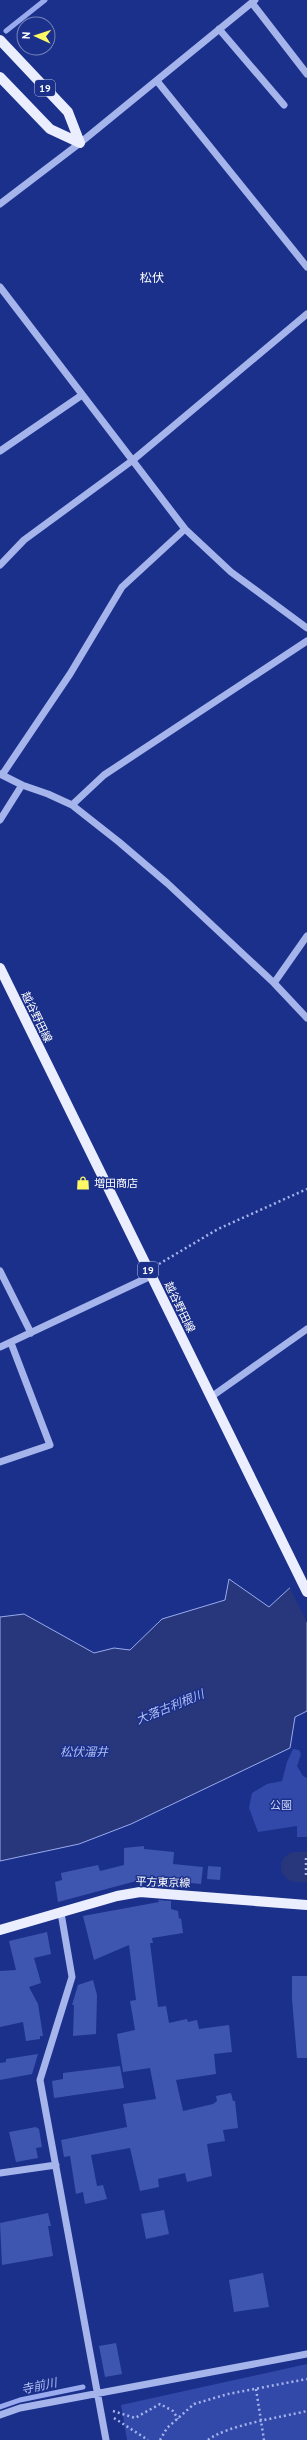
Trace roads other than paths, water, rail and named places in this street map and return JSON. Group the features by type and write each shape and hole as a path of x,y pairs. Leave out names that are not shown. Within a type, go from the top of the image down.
{"main road":[{"name":"19","path":"0,40 68,112 80,143"},
{"name":"19","path":"0,77 50,129 80,143"},
{"name":"越谷野田線","path":"0,968 307,1592"},
{"name":"平方東京線","path":"0,1930 117,1896 140,1892 307,1905"}],"street":[{"path":"0,204 80,143 254,1 307,74"},
{"path":"218,29 284,105"},
{"path":"157,81 307,267"},
{"path":"0,287 184,529 231,572 307,628"},
{"path":"0,565 24,540 133,460 307,314"},
{"path":"0,451 82,395"},
{"path":"184,529 122,587 70,674 1,775 22,785 48,794 72,806 167,883 274,983 307,1018"},
{"path":"72,806 104,775 307,641"},
{"path":"0,820 22,785"},
{"path":"274,983 307,936"},
{"path":"0,1271 31,1333"},
{"path":"0,1347 150,1273"},
{"path":"211,1397 307,1330"},
{"path":"0,1462 50,1445 11,1342"},
{"path":"61,1913 72,1977 40,2080 106,2440"},
{"path":"0,2173 56,2164"},
{"path":"0,2415 20,2408 307,2354"}],"water":[{"path":"307,1572 307,1711 295,1717 290,1748 131,1824 79,1844 0,1861 0,1617 24,1614 94,1653 114,1648 130,1650 162,1619 225,1600 229,1579 269,1607"}],"waterway":[{"path":"6,31 45,0"},
{"path":"296,1867 307,1867"},
{"name":"寺前川","path":"0,2407 20,2400 83,2387"}],"place":[{"name":"増田商店","path":"83,1183"}],"district":[{"name":"松伏","path":"152,278"}],"water label":[{"name":"大落古利根川","path":"170,1707"},
{"name":"松伏溜井","path":"84,1752"}],"park label":[{"name":"公園","path":"281,1805"}]}
